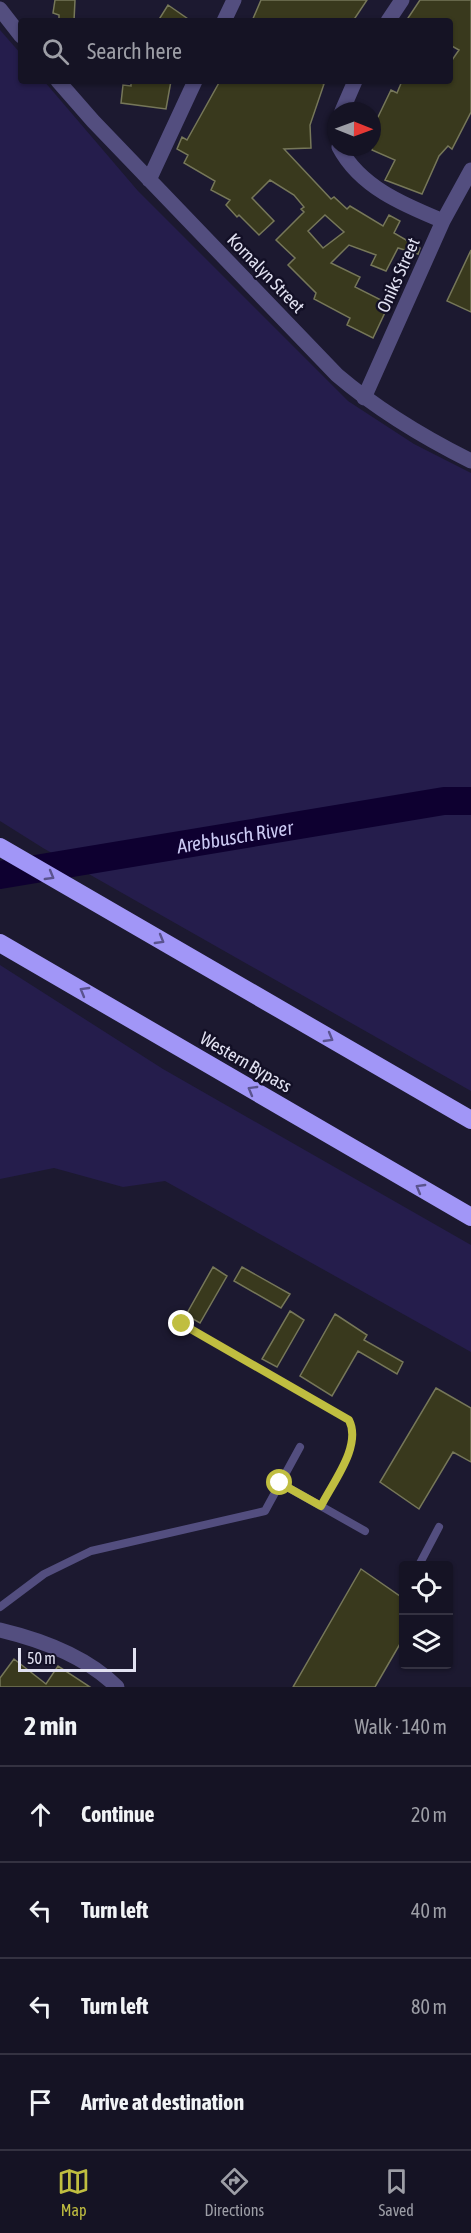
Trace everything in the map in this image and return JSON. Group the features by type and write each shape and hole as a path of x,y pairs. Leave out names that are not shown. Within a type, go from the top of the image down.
{"highway":[{"path":"0,847 471,1120"},
{"name":"Western Bypass","path":"0,943 471,1217"}],"street":[{"path":"225,18 234,0"},
{"path":"390,18 402,0"},
{"path":"4,7 18,31"},
{"name":"Kornalyn Street","path":"61,84 149,180 337,375 364,398 428,440 471,461"},
{"path":"149,180 194,84"},
{"path":"346,102 354,84"},
{"path":"344,156 374,186 396,201 443,221"},
{"name":"Oniks Street","path":"364,398 443,221 471,170"},
{"path":"0,1630 33,1638 80,1659 117,1687"}],"lane":[{"path":"0,1607 44,1574 91,1551 265,1511 300,1447"},
{"path":"280,1483 365,1531"},
{"path":"421,1561 439,1527"}],"path":[{"path":"182,1324 349,1420 354,1430 353,1442 321,1506"}],"shaded area":[{"path":"0,30 18,51 18,84 47,84 138,191 348,401 414,444 471,473 471,1091 43,848 0,821"},
{"path":"0,965 163,1069 471,1245 471,1352 165,1181 123,1187 54,1168 0,1179"}],"building":[{"path":"55,0 75,0 74,18 59,18 59,15 53,13"},
{"path":"261,0 367,0 355,18 253,18"},
{"path":"420,0 471,0 471,112 452,149 448,146 439,156 422,194 385,180 395,160 381,154 381,111 391,90 397,93 401,84 453,84 453,59 459,50 453,47 453,18 408,18"},
{"path":"168,5 187,18 160,18"},
{"path":"131,84 170,84 166,109 121,103 123,85 131,86"},
{"path":"218,84 324,84 310,125 311,148 284,149 331,199 334,197 347,209 350,206 383,226 389,215 400,221 394,233 420,248 418,254 398,248 386,271 371,265 376,255 349,245 331,263 360,277 355,287 389,304 373,338 347,325 350,318 314,299 316,293 288,265 295,258 276,240 304,212 301,209 304,207 294,195 270,180 252,198 274,221 259,235 226,205 230,200 211,190 215,181 184,163 188,155 177,149 182,137 187,140","holes":["325,215 344,232 323,248 308,231"]},
{"path":"471,250 471,312 447,301"},
{"path":"213,1267 227,1276 200,1323 186,1315"},
{"path":"242,1267 290,1294 281,1308 234,1281"},
{"path":"290,1311 304,1320 277,1367 262,1359"},
{"path":"335,1314 367,1335 364,1340 403,1362 397,1374 358,1351 332,1396 300,1376"},
{"path":"436,1388 471,1408 471,1462 453,1452 419,1509 380,1482"},
{"path":"361,1569 399,1596 399,1646 375,1687 293,1687"},
{"path":"14,1659 46,1684 58,1666 90,1687 0,1687 0,1678"}],"waterway":[{"name":"Arebbusch River","path":"0,875 444,801 471,801"}],"route":[{"path":"182,1324 349,1420 354,1430 353,1442 321,1506 280,1483"}]}
